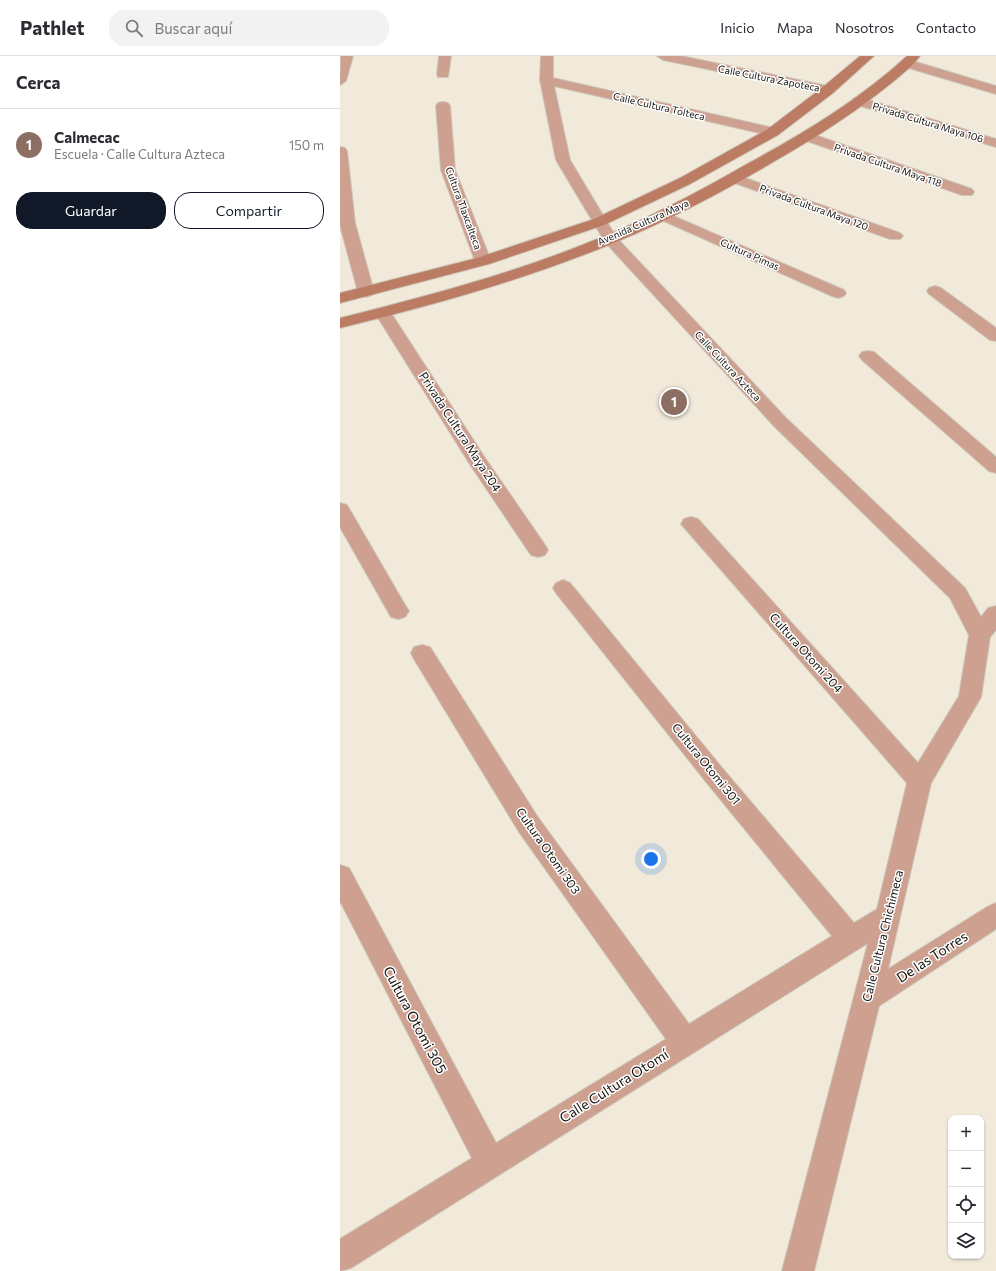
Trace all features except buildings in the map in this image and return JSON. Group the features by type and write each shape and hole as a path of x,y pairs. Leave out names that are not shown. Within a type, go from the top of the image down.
{"street":[{"path":"340,81 347,56"},
{"path":"443,74 445,56"},
{"name":"Calle Cultura Azteca","path":"547,56 546,80 563,160 610,239 780,422 958,594 980,635"},
{"name":"Calle Cultura Zapoteca","path":"663,56 828,90"},
{"name":"Avenida Cultura Maya","path":"340,298 483,262 599,222 685,182 773,132 828,90 868,56"},
{"path":"910,60 996,90"},
{"name":"Avenida Cultura Maya","path":"340,323 383,313 505,277 610,239 662,215 809,137 860,101 910,60"},
{"name":"Calle Cultura Tolteca","path":"546,80 773,132"},
{"name":"Privada Cultura Maya 106","path":"860,101 996,143"},
{"name":"Cultura Tlaxcalteca","path":"443,106 448,170 483,262"},
{"name":"Privada Cultura Maya 118","path":"809,137 967,192"},
{"path":"340,152 347,223 366,292"},
{"name":"Privada Cultura Maya 120","path":"734,178 895,236"},
{"name":"Cultura Pimas","path":"662,215 838,293"},
{"path":"935,291 996,336"},
{"name":"Privada Cultura Maya 204","path":"383,313 478,462 538,550"},
{"path":"868,356 996,466"},
{"path":"340,510 398,611"},
{"name":"Cultura Otomi 204","path":"691,524 920,781"},
{"name":"Cultura Otomi 301","path":"563,588 715,776 851,939"},
{"name":"Calle Cultura Chichimeca","path":"798,1271 868,998 920,781 970,697 980,635 996,614"},
{"name":"Cultura Otomi 303","path":"422,653 528,824 685,1042"},
{"name":"Cultura Otomi 305","path":"340,876 490,1163"},
{"name":"De las Torres","path":"868,998 996,915"},
{"name":"Calle Cultura Otomí","path":"340,1257 888,916"}],"place":[{"name":"Calmecac","path":"674,402"}]}
